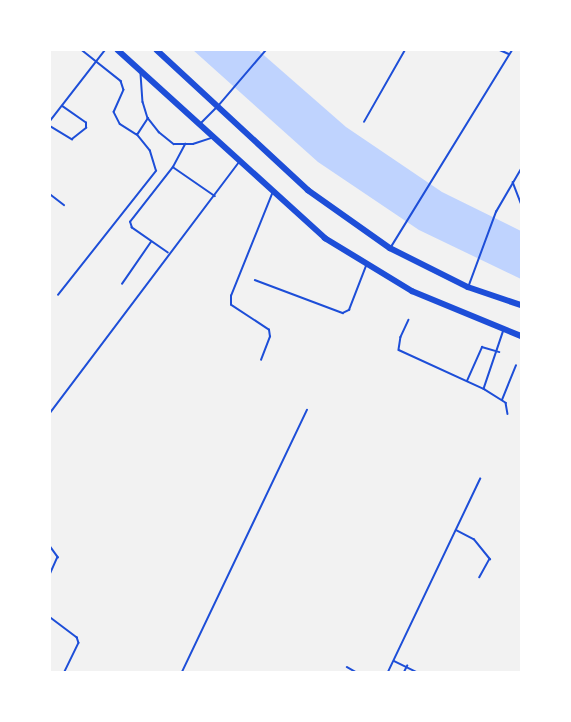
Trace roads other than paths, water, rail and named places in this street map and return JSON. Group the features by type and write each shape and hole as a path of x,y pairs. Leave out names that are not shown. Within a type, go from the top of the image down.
{"highway":[{"path":"118,50 201,123 272,194 325,238 366,266 441,304 521,336"},
{"path":"157,50 308,190 390,248 468,287 521,305"}],"lane":[{"path":"58,295 156,171 150,151 137,135 120,124 114,112 124,90 121,81 94,62 82,50"},
{"path":"50,120 94,62 105,50"},
{"path":"364,122 405,50"},
{"path":"500,50 509,54"},
{"path":"390,248 512,50"},
{"path":"201,123 218,106 265,51"},
{"path":"141,71 143,102 148,118 174,144 185,144 214,137"},
{"path":"50,126 72,139 86,128 86,123 62,106"},
{"path":"137,135 148,118"},
{"path":"168,253 132,228 130,222 173,167 185,144"},
{"path":"50,413 168,253 215,196 239,162"},
{"path":"173,167 215,196"},
{"path":"468,287 475,263 496,212 521,169"},
{"path":"513,182 521,203"},
{"path":"50,194 64,205"},
{"path":"261,360 270,337 270,330 231,305 231,296 272,194"},
{"path":"122,284 151,242"},
{"path":"255,280 343,313 349,310 366,266"},
{"path":"409,320 401,337 399,350 484,389 502,400 509,407 508,414"},
{"path":"484,389 499,352 504,330"},
{"path":"467,381 482,348 499,352"},
{"path":"502,400 516,366"},
{"path":"388,672 480,478"},
{"path":"456,530 474,539 490,559 480,577"},
{"path":"50,546 58,557 50,575"},
{"path":"50,617 76,637 79,643 65,672"},
{"path":"394,661 407,666 416,672"},
{"path":"404,672 407,666"},
{"path":"347,667 356,672"}],"water":[{"path":"193,50 258,50 346,127 442,192 521,231 521,279 419,230 318,162"}]}
